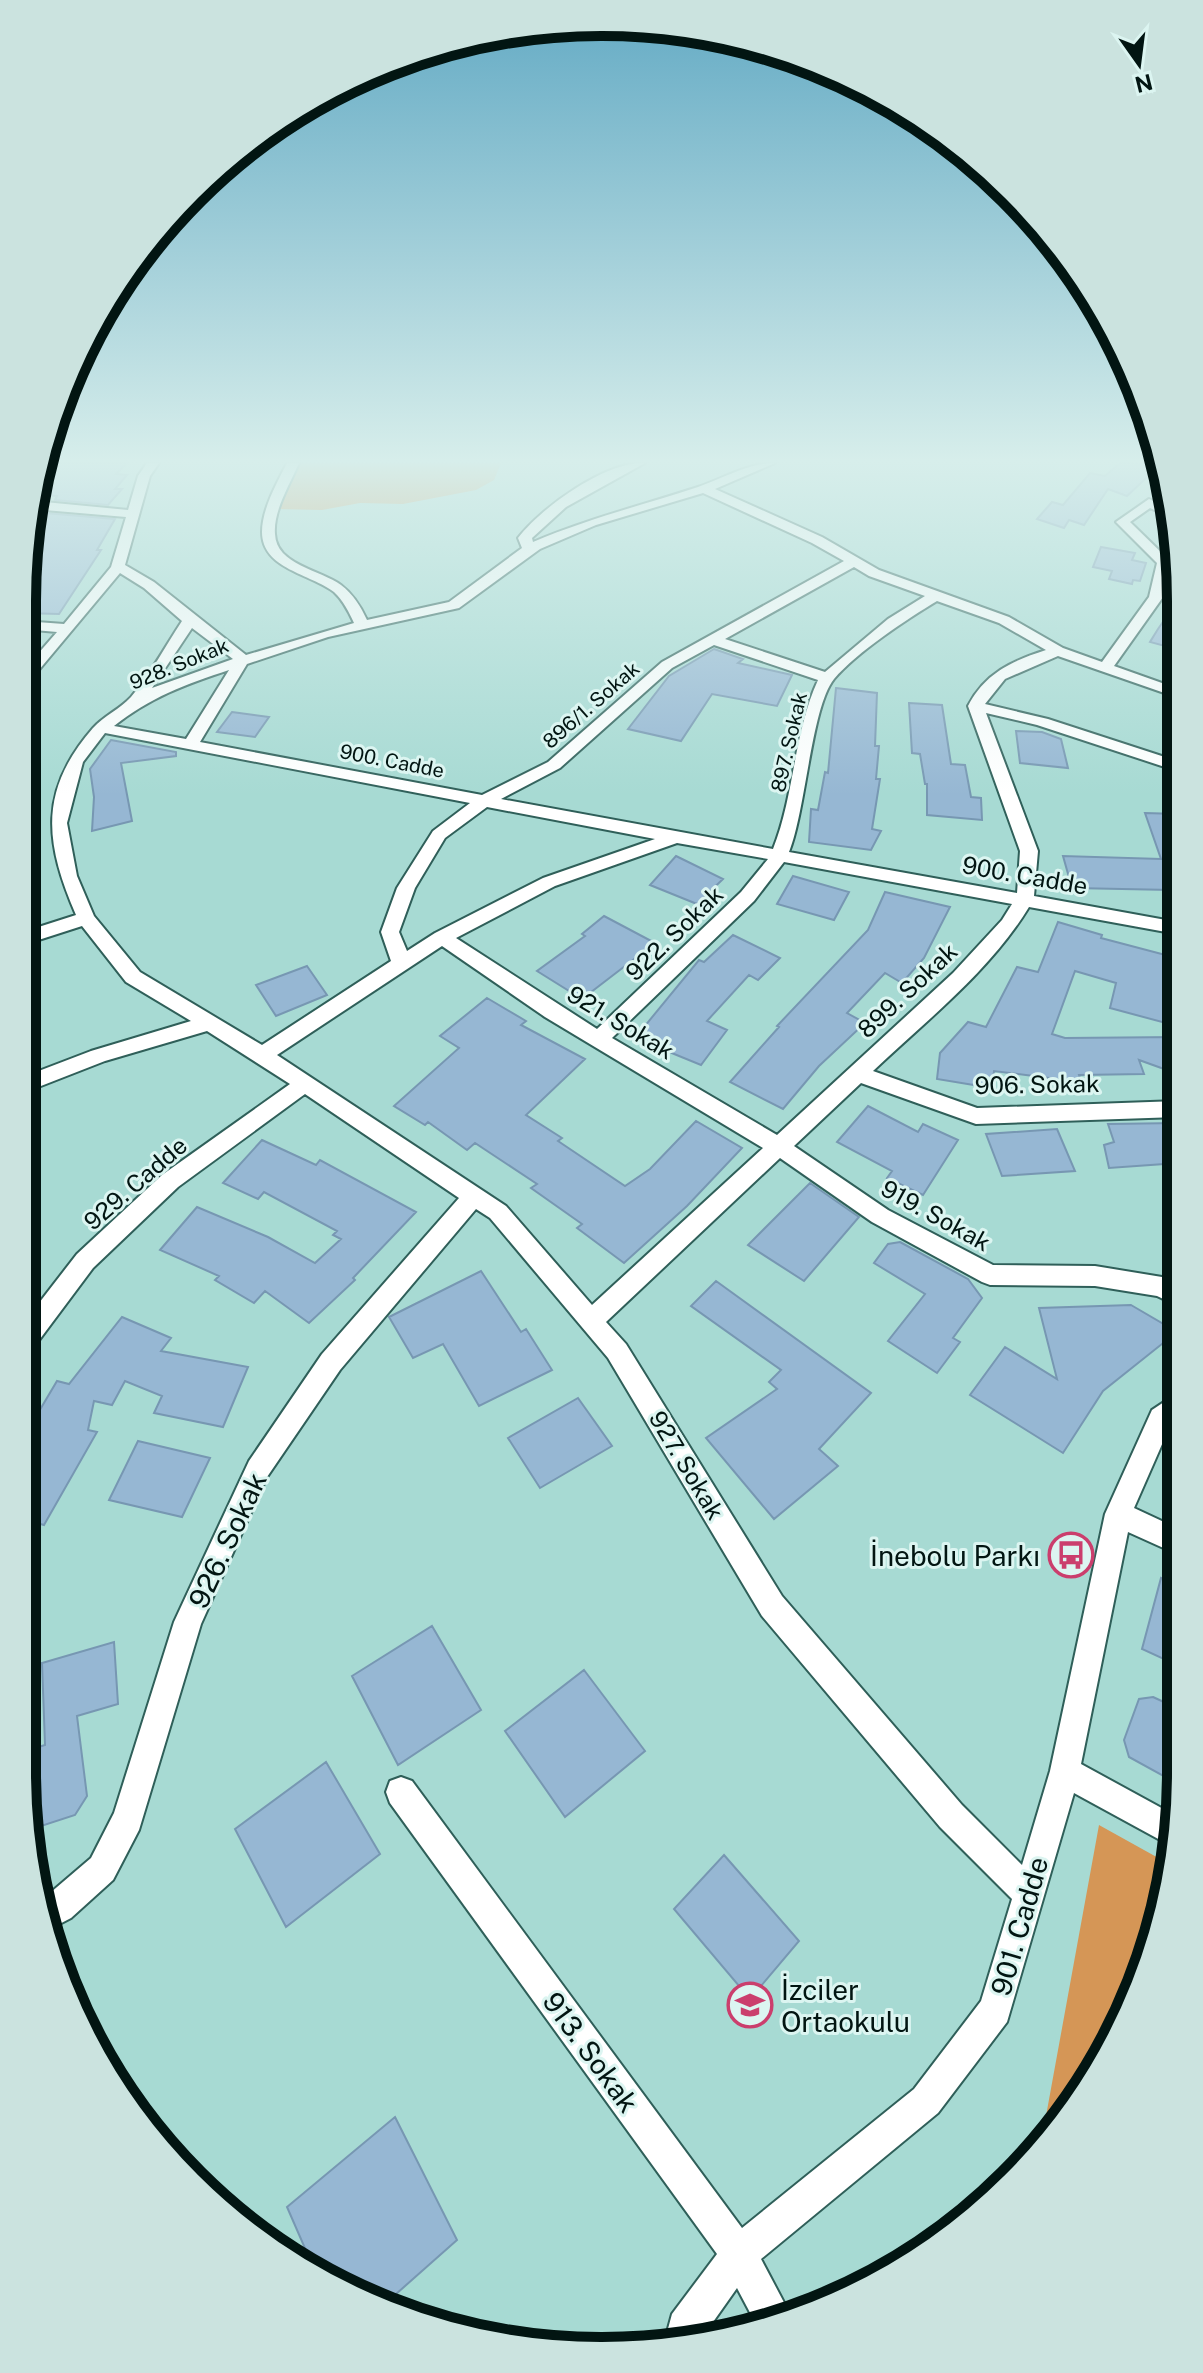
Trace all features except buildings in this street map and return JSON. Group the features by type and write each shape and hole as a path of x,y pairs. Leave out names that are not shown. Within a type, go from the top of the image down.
{"street":[{"path":"36,665 112,574"},
{"path":"135,574 159,589 190,620 243,659 190,745"},
{"path":"309,574 337,588 353,605 362,625"},
{"name":"928. Sokak","path":"304,1084 133,977 86,918 68,876 58,823 75,761 101,728 135,702 175,683 243,659 362,625 454,605 496,574"},
{"name":"896/1. Sokak","path":"401,962 390,932 406,888 439,835 484,801 554,765 667,665 832,574"},
{"path":"876,574 1004,620 1058,651 1167,690"},
{"path":"1105,668 1156,597 1161,574"},
{"name":"897. Sokak","path":"778,856 798,798 809,736 821,688 827,678 893,622 937,595"},
{"path":"135,702 190,620"},
{"path":"36,626 66,629"},
{"path":"712,639 827,678"},
{"path":"1058,651 1016,666 991,681 976,706 1042,722 1167,763"},
{"name":"899. Sokak","path":"592,1320 960,978 1009,924 1025,898 1029,851 976,706"},
{"name":"900. Cadde","path":"101,728 1167,926"},
{"path":"262,1055 442,937 549,882 675,837"},
{"name":"922. Sokak","path":"598,1040 747,897 778,856"},
{"path":"36,935 86,918"},
{"name":"921. Sokak","path":"442,937 552,1012 778,1146"},
{"path":"36,1080 98,1056 210,1023"},
{"name":"906. Sokak","path":"856,1073 976,1116 1167,1109"},
{"name":"927. Sokak","path":"304,1084 498,1212 617,1351 772,1606 951,1816 1028,1893"},
{"name":"929. Cadde","path":"36,1326 85,1261 170,1181 304,1084"},
{"name":"919. Sokak","path":"778,1146 880,1216 990,1275 1095,1276 1167,1290"},
{"name":"926. Sokak","path":"53,1911 102,1869 128,1819 188,1622 258,1469 331,1362 474,1196"},
{"name":"901. Cadde","path":"684,2331 739,2254 926,2101 995,2010 1065,1771 1118,1514 1161,1418 1167,1413"},
{"path":"1118,1514 1167,1536"},
{"path":"1065,1771 1164,1826"},
{"name":"913. Sokak","path":"401,1792 739,2254 769,2311"}],"shaded area":[{"path":"1099,1825 1160,1859 1156,1882 1137,1953 1109,2022 1072,2086 1045,2122"}],"place":[{"name":"İnebolu Parkı","path":"1071,1555"},
{"name":"İzciler Ortaokulu","path":"750,2005"}]}
